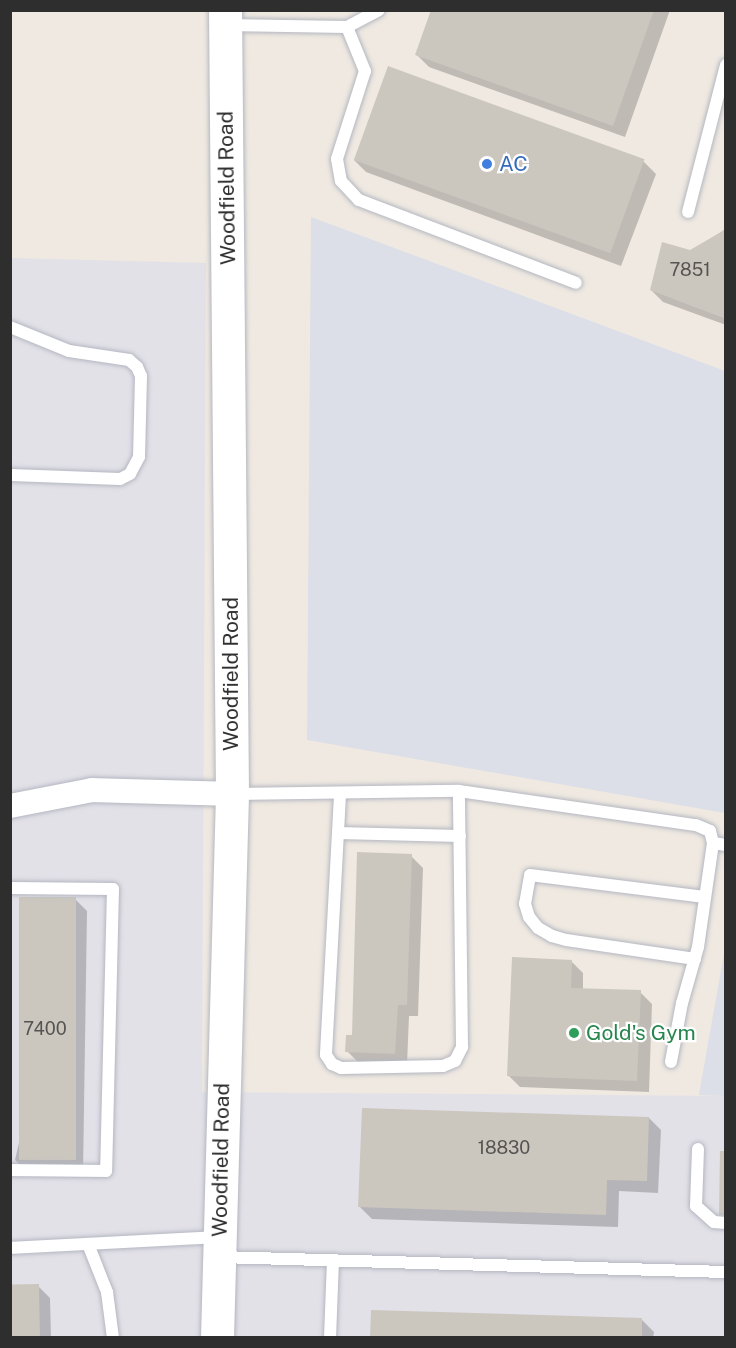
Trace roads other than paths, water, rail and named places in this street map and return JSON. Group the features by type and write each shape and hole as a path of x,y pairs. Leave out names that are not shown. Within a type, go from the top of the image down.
{"main road":[{"name":"Woodfield Road","path":"218,1338 232,794 225,18"}],"street":[{"path":"10,806 92,790 232,794"}],"lane":[{"path":"225,18 347,27 365,14 379,10"},
{"path":"347,27 365,71 337,159 341,181 359,200 576,283"},
{"path":"688,212 726,65"},
{"path":"10,327 69,351 129,360 137,367 141,376 139,457 130,474 120,479 10,475"},
{"path":"340,795 326,1055 333,1064 341,1068 443,1066 455,1061 462,1047 459,791"},
{"path":"232,794 340,795 459,791 696,825 710,831 719,844 705,897 695,958 682,1003 671,1062"},
{"path":"338,832 460,836"},
{"path":"695,958 566,940 552,936 538,927 529,917 525,904 530,876 705,897"},
{"path":"10,888 112,889 106,1171 10,1170"},
{"path":"698,1149 696,1206 714,1222 726,1223"},
{"path":"88,1245 107,1292 113,1338"},
{"path":"10,1248 88,1245 219,1247 333,1260 726,1272"},
{"path":"330,1338 333,1260"}],"place":[{"name":"AC","path":"487,164"},
{"name":"Gold's Gym","path":"574,1033"}]}
